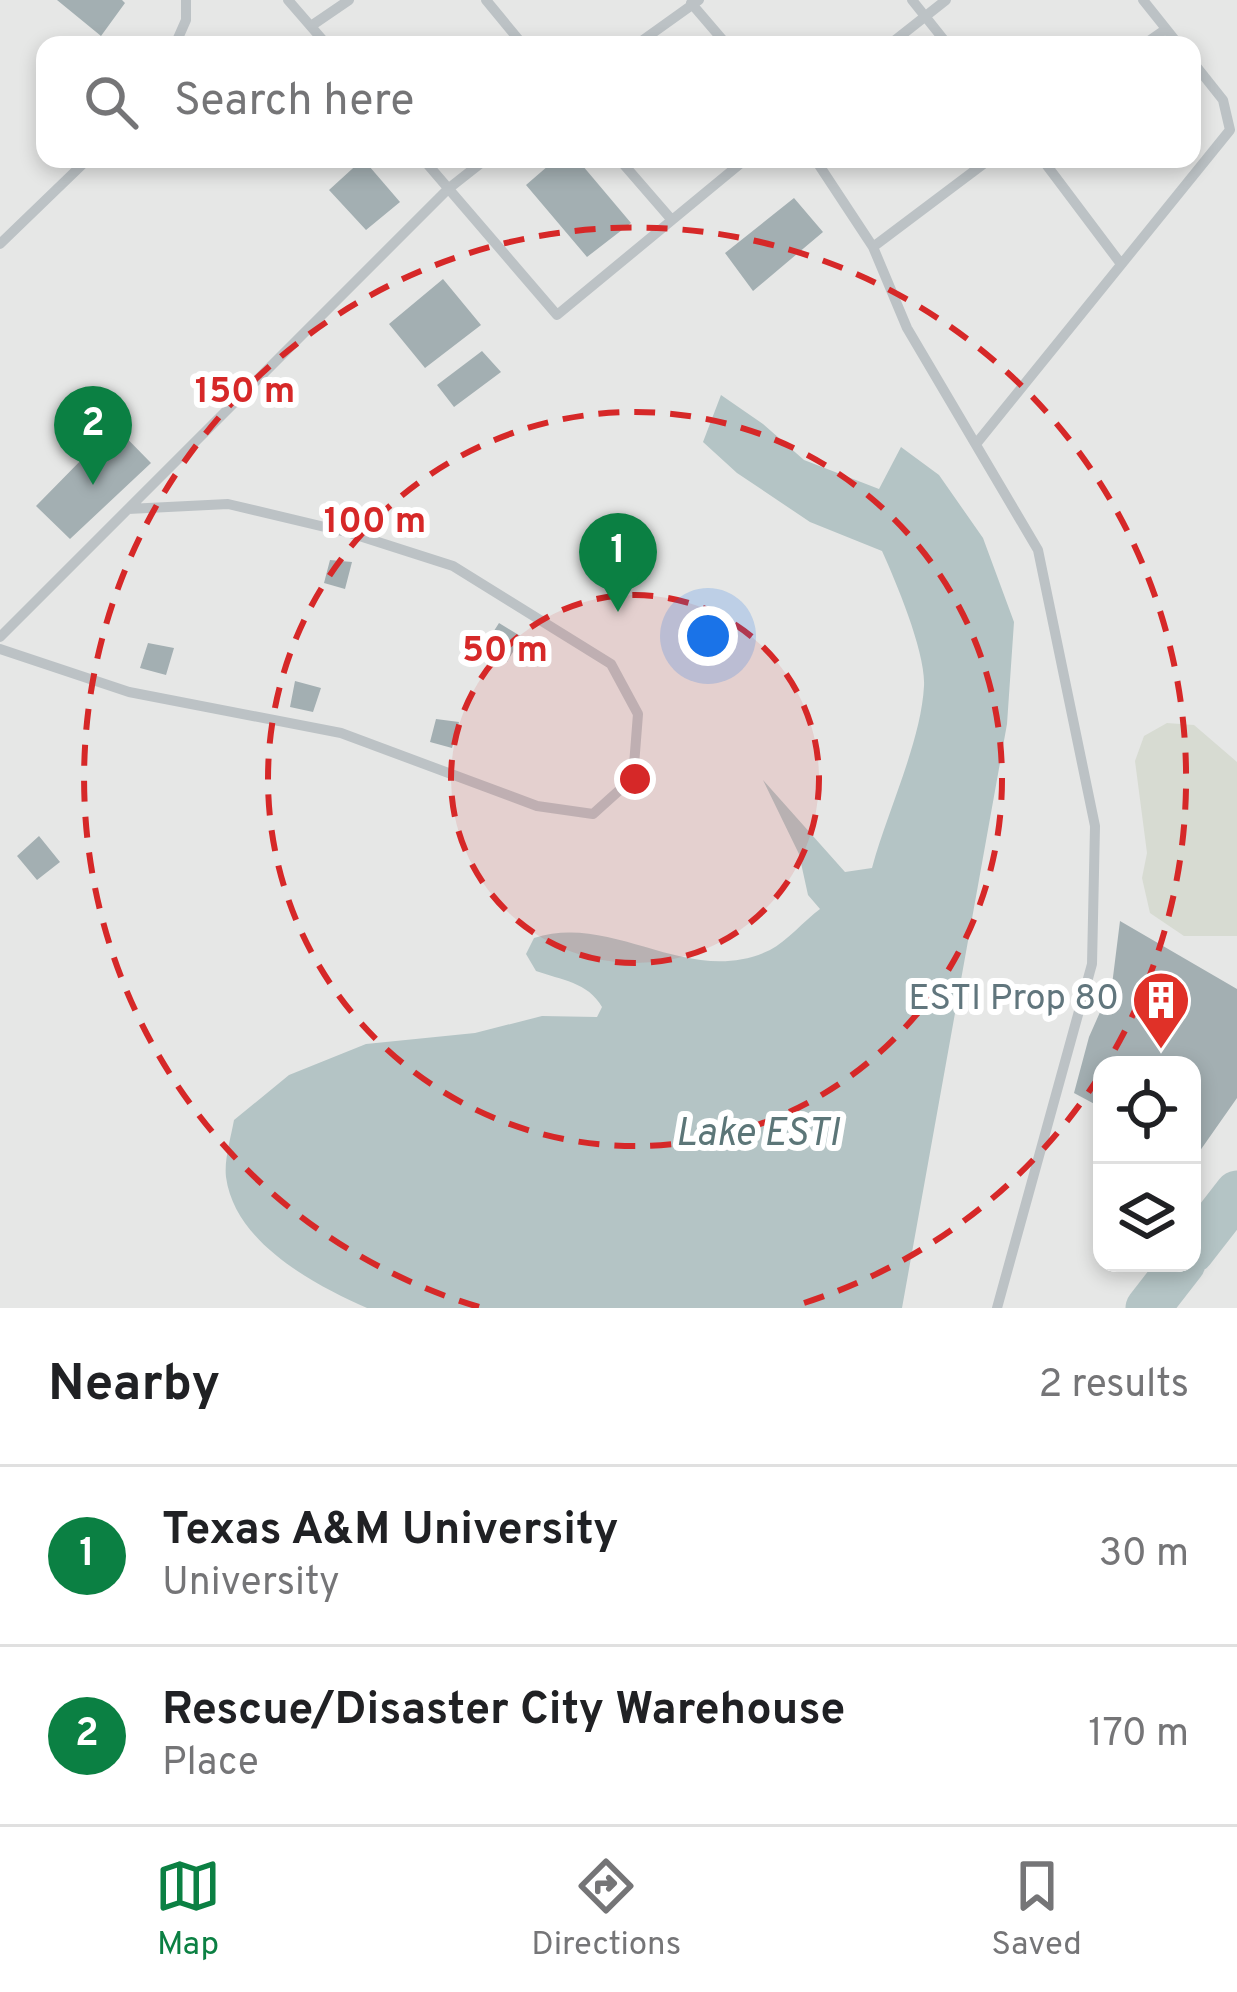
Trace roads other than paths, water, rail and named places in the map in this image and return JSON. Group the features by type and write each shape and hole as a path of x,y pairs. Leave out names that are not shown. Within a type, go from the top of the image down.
{"lane":[{"path":"180,36 187,0"},
{"path":"288,0 319,36"},
{"path":"311,26 349,0"},
{"path":"486,0 516,36"},
{"path":"911,0 941,36"},
{"path":"900,36 946,0"},
{"path":"1143,0 1172,36"},
{"path":"648,36 694,2 720,36"},
{"path":"1155,36 1166,28"},
{"path":"1201,72 1223,100 1230,130 1201,166"},
{"path":"0,244 79,168"},
{"path":"430,168 557,315 735,168"},
{"path":"0,637 448,189 475,168"},
{"path":"628,168 671,218"},
{"path":"821,168 873,247 907,328 1038,550 1095,826 1092,964 997,1308"},
{"path":"873,247 978,168"},
{"path":"1049,168 1121,264"},
{"path":"976,444 1199,168"},
{"path":"0,649 129,692 341,733 537,806 593,814 633,778 638,714 610,664 453,566 350,532 228,504 128,509"}],"water":[{"name":"Lake ESTI","path":"721,395 804,460 879,489 901,447 939,475 983,538 1014,622 1007,724 902,1308 367,1308 301,1273 244,1222 226,1177 234,1120 289,1075 366,1044 475,1033 542,1016 597,1017 602,1007 589,992 536,971 526,954 534,938 593,934 710,961 740,960 770,950 820,909 808,895 799,854 763,780 845,872 872,868 922,708 923,672 915,637 882,551 810,522 737,473 703,442"}],"waterway":[{"path":"1201,1239 1237,1193"},
{"path":"1148,1308 1176,1272"}],"place":[{"name":"Rescue/Disaster City Warehouse","path":"93,485"},
{"name":"Texas A&M University","path":"618,612"},
{"name":"ESTI Prop 80","path":"1161,1051"}]}
